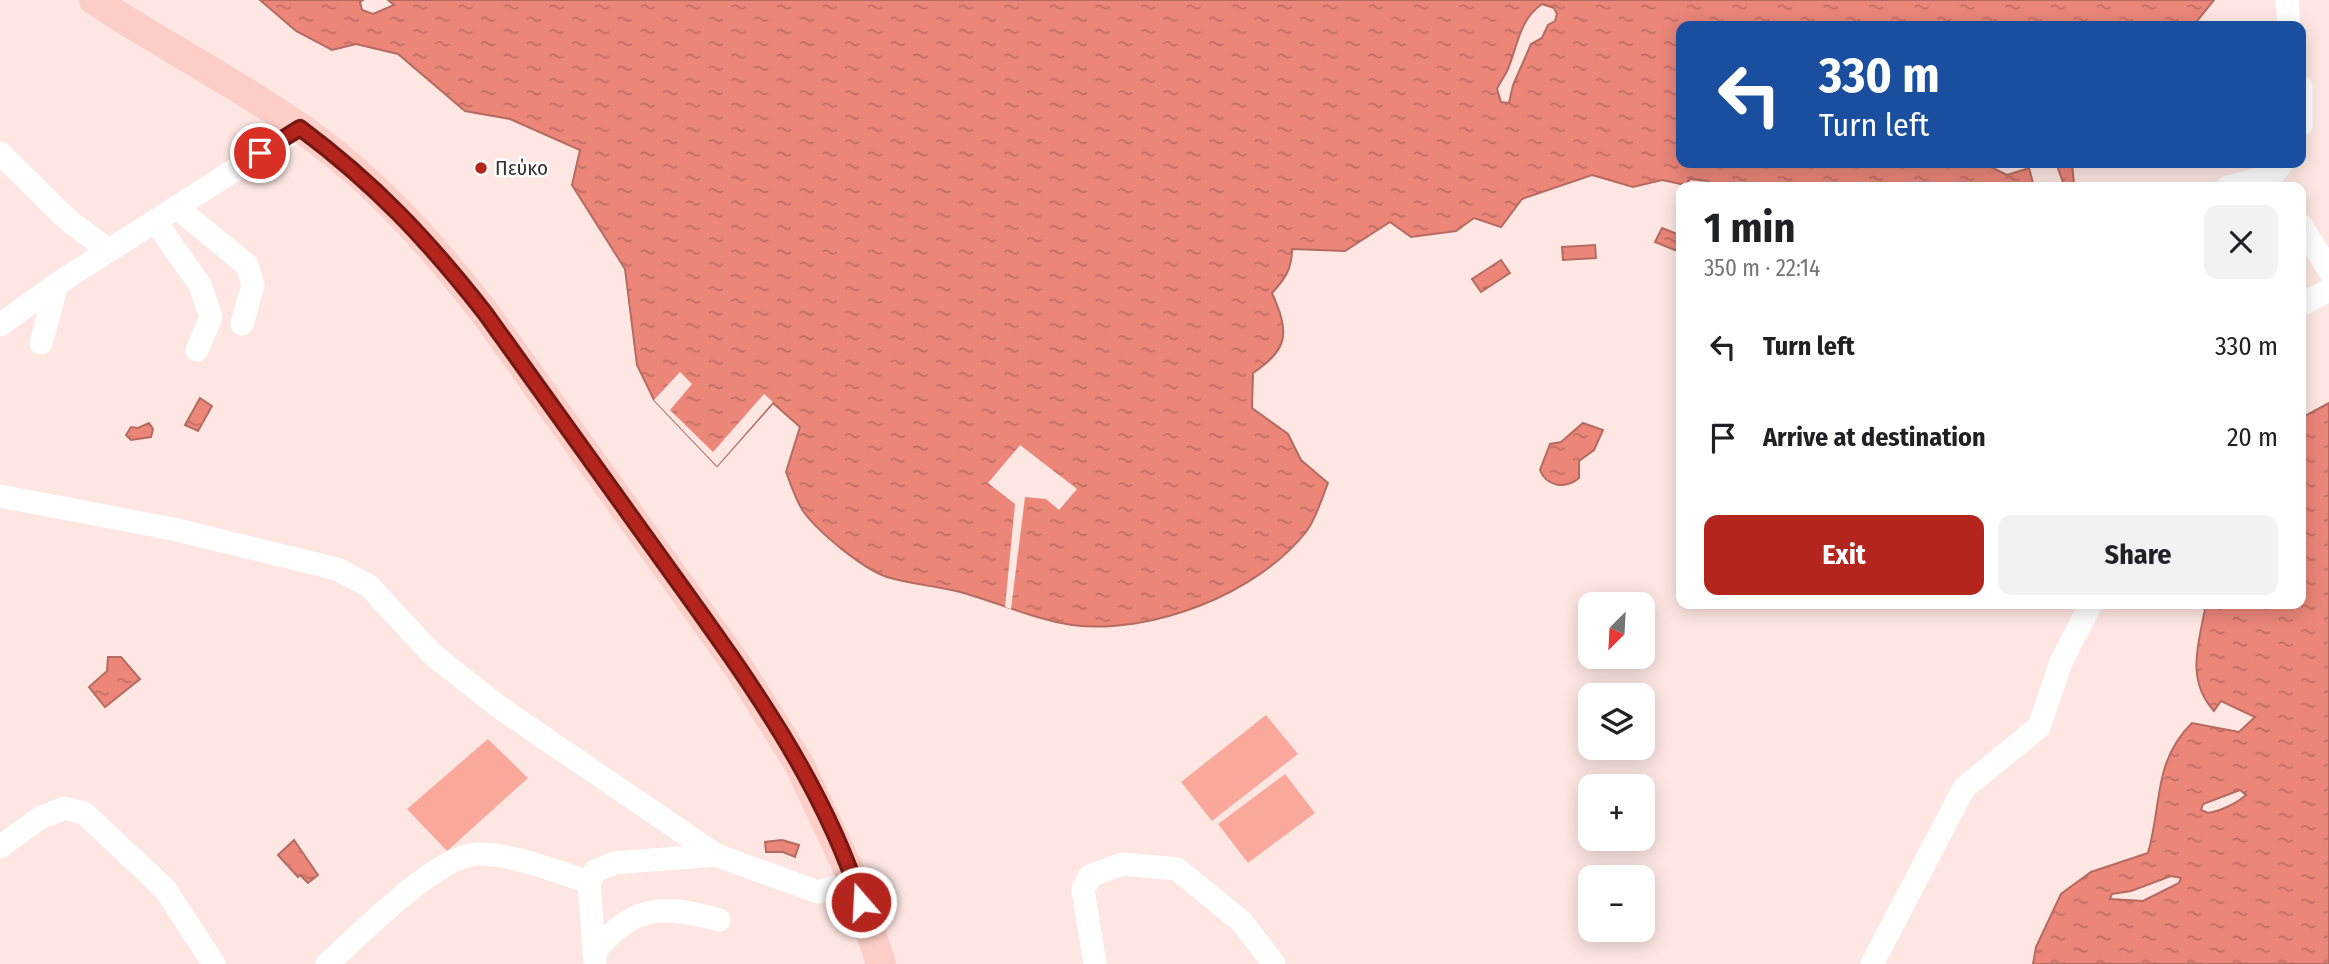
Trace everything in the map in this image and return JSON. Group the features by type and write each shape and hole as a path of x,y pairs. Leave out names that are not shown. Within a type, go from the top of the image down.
{"main road":[{"path":"94,0 300,128 379,191 428,243 485,313 739,668 799,764 854,881 881,964"}],"street":[{"path":"2287,0 2289,21"},
{"path":"0,325 57,284 300,128"},
{"path":"0,153 68,220 109,251"},
{"path":"2249,182 2279,175"},
{"path":"176,207 247,265 253,285 242,324"},
{"path":"155,221 200,285 211,317 197,350"},
{"path":"2306,233 2329,270"},
{"path":"41,343 57,284"},
{"path":"2306,302 2329,290"},
{"path":"0,496 173,529 337,569 369,586 432,654 499,707 716,855 818,892 854,881"},
{"path":"1872,964 1964,788 2039,727 2061,662 2088,609"},
{"path":"0,846 40,818 65,807 84,813 165,889 214,964"},
{"path":"327,964 451,859 479,853 533,864 589,881"},
{"path":"595,959 589,881 595,871 614,863 716,855"},
{"path":"1095,964 1083,890 1090,876 1122,864 1177,869 1242,922 1274,964"},
{"path":"595,959 611,931 637,914 665,910 719,920"}],"shaded area":[{"path":"1266,715 1298,754 1212,821 1181,782"},
{"path":"488,739 528,778 447,851 407,809"},
{"path":"1285,774 1315,813 1248,863 1218,824"}],"water":[{"path":"260,0 363,0 360,2 362,10 373,14 394,5 388,0 2214,0 2197,21 1676,21 1676,168 1993,168 2007,175 2029,168 2033,182 1709,182 1690,179 1688,182 1676,183 1662,180 1633,187 1592,175 1522,199 1501,227 1474,218 1456,231 1411,237 1390,222 1345,251 1292,249 1287,273 1272,293 1281,318 1283,338 1274,355 1253,373 1252,408 1288,434 1301,460 1328,483 1313,521 1285,554 1260,574 1231,591 1200,606 1168,616 1103,626 1058,622 960,592 887,577 854,558 819,529 800,507 786,472 800,427 773,403 717,466 654,400 637,365 625,269 572,185 580,150 510,119 465,111 398,54 356,44 332,50 296,31","holes":["1542,4 1554,8 1557,14 1542,38 1531,44 1513,85 1509,103 1501,102 1497,89 1528,18"]},
{"path":"2058,168 2072,168 2074,182 2063,182"},
{"path":"1662,228 1676,234 1676,251 1655,242"},
{"path":"1595,245 1596,258 1563,260 1562,247"},
{"path":"1501,260 1510,273 1481,292 1472,279"},
{"path":"200,398 212,406 198,431 185,425"},
{"path":"2329,403 2329,964 2033,964 2036,947 2061,894 2091,872 2148,853 2165,768 2179,738 2192,723 2239,732 2255,717 2221,701 2214,711 2200,686 2197,673 2198,647 2205,609 2306,609 2306,415","holes":["2240,790 2246,795 2218,810 2208,813 2201,810 2203,804","2171,876 2181,878 2179,883 2143,901 2110,899 2112,894 2131,891"]},
{"path":"149,423 153,429 151,437 131,440 126,435 131,427 138,428"},
{"path":"1583,423 1603,430 1594,450 1579,461 1579,478 1574,482 1562,485 1551,483 1540,470 1550,444 1561,442"},
{"path":"108,657 121,657 140,679 105,707 89,687 107,671"},
{"path":"294,840 318,875 308,883 300,875 298,877 278,855"},
{"path":"782,840 799,845 795,857 783,852 766,852 765,842"}],"pier":[{"path":"680,372 692,384 670,410 713,452 764,394 773,402 717,466 654,400"},
{"path":"1020,445 1077,489 1059,510 1046,499 1025,497 1011,609 1005,607 1015,504 988,483"}],"place":[{"name":"Πεύκο","path":"481,168"}],"route":[{"path":"260,153 300,128 379,191 444,260 485,313 739,668 799,764 835,837 861,902"}]}
